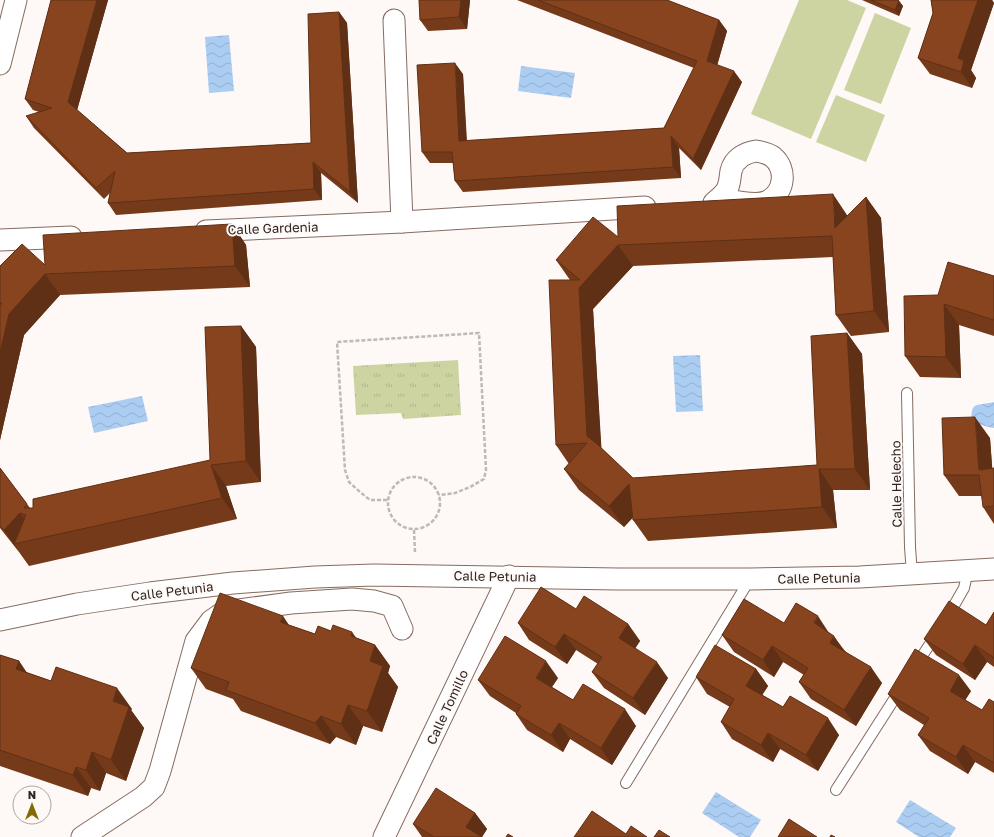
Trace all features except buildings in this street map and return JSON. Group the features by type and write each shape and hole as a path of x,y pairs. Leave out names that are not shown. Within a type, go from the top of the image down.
{"street":[{"path":"0,64 16,0"},
{"path":"394,20 402,222"},
{"name":"Calle Gardenia","path":"189,232 402,222 667,206"},
{"path":"0,240 87,236"},
{"name":"Calle Petunia","path":"0,620 77,604 150,593 233,583 315,577 374,575 750,580 860,577 994,570"},
{"name":"Calle Tomillo","path":"384,837 509,576"},
{"path":"82,837 143,797 154,786 160,771 196,641 211,621 224,612 291,603 352,599 374,601 392,606 402,629"}],"lane":[{"name":"Calle Helecho","path":"907,393 910,547 912,574"},
{"path":"836,790 954,607 964,588 966,571"},
{"path":"626,783 750,580"}],"path":[{"path":"387,500 370,500 349,482 345,470 337,342 479,333 486,470 484,479 455,493 438,494"},
{"path":"420,477 434,486 440,502 440,510 436,518 423,528 414,530 405,529 391,518 387,500 395,484 402,479 420,477"}],"green space":[{"path":"799,0 847,0 866,8 811,139 751,114"},
{"path":"875,13 911,28 881,104 844,90"},
{"path":"836,95 885,115 866,162 816,142"},
{"path":"458,360 461,415 403,419 401,413 356,415 353,366"}],"water":[{"path":"229,35 234,91 209,93 205,37"},
{"path":"521,66 575,73 571,98 518,91"},
{"path":"700,355 703,411 676,412 673,356"},
{"path":"142,396 148,421 94,433 88,407"},
{"path":"994,402 994,428 978,424 971,415 974,407 980,404"},
{"path":"716,792 761,820 750,837 739,837 702,813"},
{"path":"910,800 956,828 950,837 919,837 896,822"}]}
